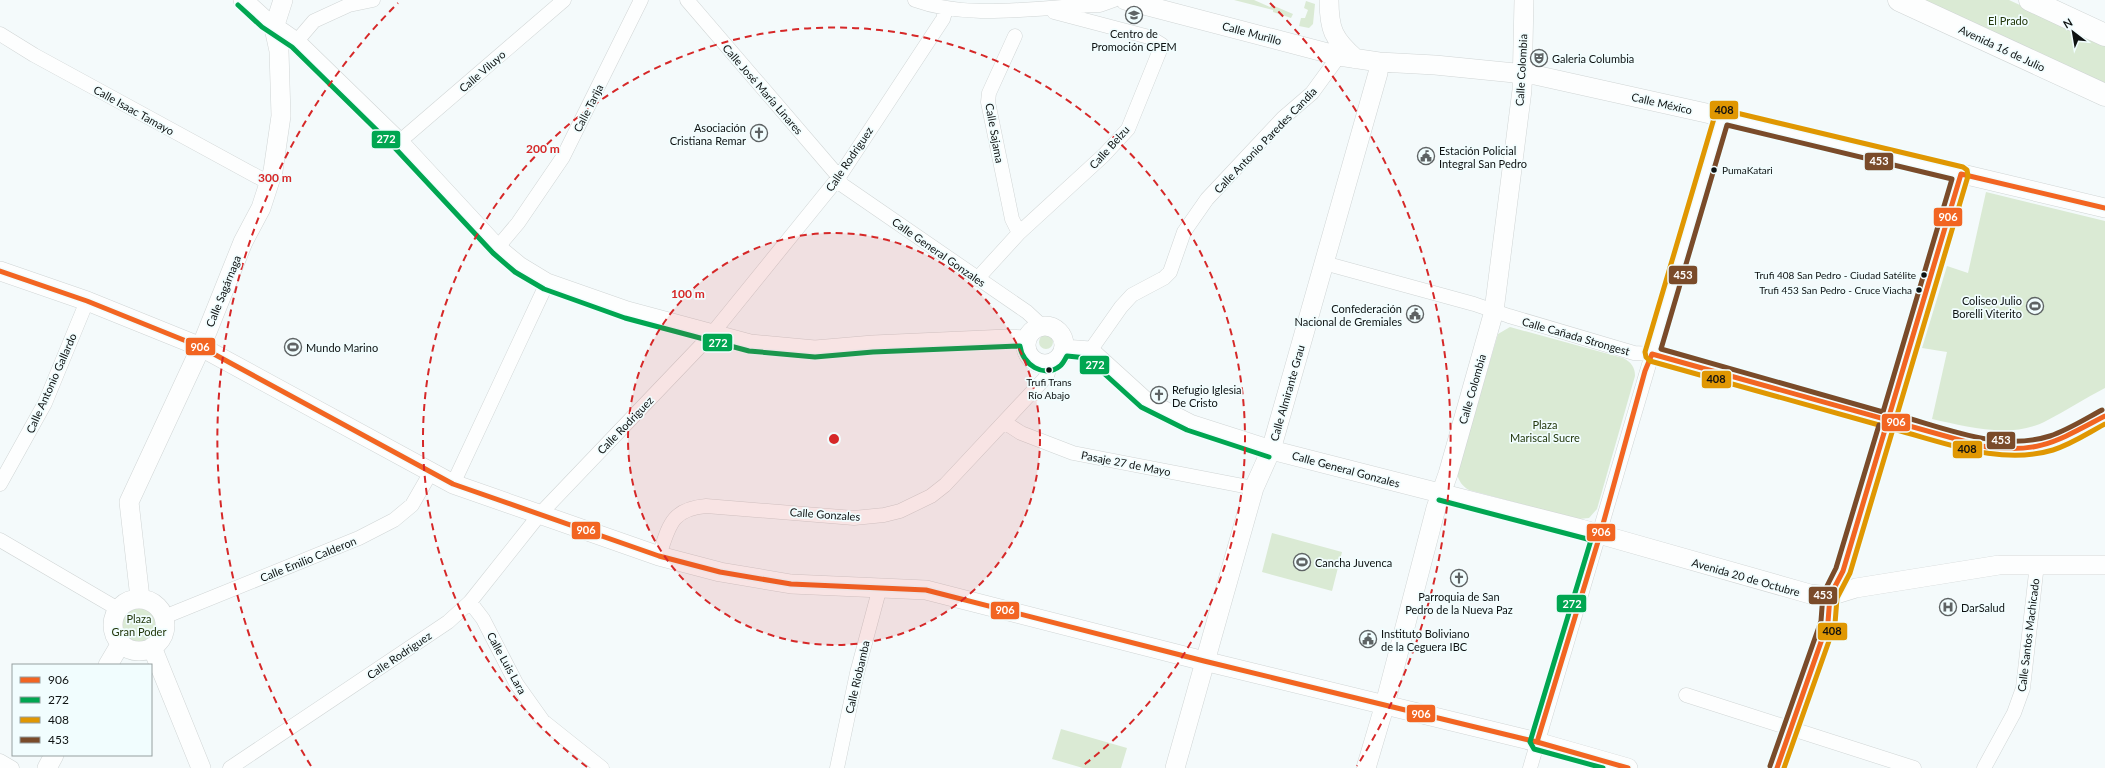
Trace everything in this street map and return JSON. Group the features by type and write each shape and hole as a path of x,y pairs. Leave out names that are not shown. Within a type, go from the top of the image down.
{"main road":[{"path":"243,0 274,28 296,42 399,142 497,248 519,266 547,283 627,311 711,335 750,344 815,350 999,339 1027,340"},
{"path":"274,28 283,0"},
{"name":"Calle Murillo","path":"1125,0 1347,57 1379,62"},
{"path":"1330,0 1330,26 1347,57"},
{"name":"Calle Colombia","path":"1366,768 1385,704 1436,508 1442,493 1494,311 1522,90 1524,0"},
{"name":"Avenida 16 de Julio","path":"1899,0 2105,95"},
{"path":"2030,0 2105,35"},
{"name":"Calle Sagárnaga","path":"140,598 129,502 201,347 243,242 261,208 273,171 281,116 279,51 274,28"},
{"name":"Calle México","path":"1379,62 1435,65 1522,73 1722,118 2105,208"},
{"name":"Calle Almirante Grau","path":"1175,768 1254,488 1271,450 1378,74 1379,62"},
{"path":"0,271 87,301 201,347 453,484 659,556 720,572 791,584 926,590 1204,661 1537,742 1628,768"},
{"path":"1042,326 1056,329 1064,341 1064,348 1059,357 1051,363 1038,362 1028,353 1027,340 1032,331 1042,326"},
{"path":"1064,348 1090,351"},
{"name":"Calle General Gonzales","path":"1090,351 1145,401 1190,424 1271,450 1442,493"},
{"name":"Avenida 20 de Octubre","path":"1442,493 1600,534 1810,594 1830,596 1856,588 1999,565 2105,565"},
{"path":"140,598 155,604 164,617 164,634 152,647 136,651 121,643 114,630 115,616 118,609 128,602 140,598"},
{"path":"109,664 121,643"},
{"path":"152,647 201,768"},
{"path":"46,768 53,756"}],"street":[{"path":"296,42 314,21 349,5 374,0"},
{"name":"Calle Viluyo","path":"399,142 564,0"},
{"name":"Calle Tarija","path":"497,248 523,217 563,157 641,0"},
{"name":"Calle José María Linares","path":"687,0 839,177"},
{"path":"916,0 946,9 1007,10 1100,5 1114,0"},
{"name":"Calle Belzu","path":"977,279 1019,233 1104,155 1128,128 1162,46 1149,37 1054,12 1052,8"},
{"name":"Calle Rodriguez","path":"230,768 448,622 470,602 540,514 711,335 839,177 943,19 946,9"},
{"name":"Calle Isaac Tamayo","path":"0,34 34,55 269,184"},
{"name":"Calle Sajama","path":"1015,36 989,93 988,102 1012,219 1019,233"},
{"name":"Calle Antonio Paredes Candia","path":"1090,351 1121,307 1132,295 1164,278 1170,272 1184,232 1207,199 1283,118 1312,93 1347,57"},
{"path":"1530,768 1600,534 1624,445 1722,118"},
{"path":"1777,768 1828,622 1830,596 1843,571 1961,174"},
{"name":"Calle General Gonzales","path":"839,177 842,184 977,279 1027,312 1042,326"},
{"name":"Calle Cañada Strongest","path":"1324,263 1494,311 1634,353 1652,354 1980,446 2019,450 2057,441 2105,416"},
{"path":"453,484 547,283"},
{"name":"Calle Antonio Gallardo","path":"0,484 45,403 87,301"},
{"name":"Calle Gonzales","path":"659,556 669,526 677,516 693,507 706,506 854,518 884,515 900,511 926,499 945,485 1004,422 1046,376 1051,363"},
{"name":"Pasaje 27 de Mayo","path":"1004,422 1021,433 1073,453 1254,488"},
{"name":"Calle Emilio Calderon","path":"164,617 359,538 394,520 412,505 431,472"},
{"path":"0,540 118,609"},
{"name":"Calle Santos Machicado","path":"1984,768 2014,714 2023,688 2037,564"},
{"name":"Calle Riobamba","path":"837,768 858,673 880,588"},
{"name":"Calle Luis Lara","path":"470,602 483,619 516,683 543,721 602,768"},
{"path":"1686,694 1914,768"},
{"path":"0,761 12,768"}],"green space":[{"path":"1234,0 1254,0 1270,7 1272,5 1293,14 1291,18 1273,12 1273,10"},
{"name":"El Prado","path":"1918,0 2009,0 2105,44 2105,86"},
{"path":"1306,1 1315,4 1313,24 1309,28 1299,26 1301,18 1305,18 1308,10 1304,8"},
{"path":"1986,192 2105,221 2105,388 2046,421 2033,426 2018,429 1989,430 1932,419 1947,352 1922,348 1947,266 1968,273"},
{"name":"Plaza Mariscal Sucre","path":"1510,327 1623,358 1633,367 1635,376 1597,509 1589,518 1578,519 1469,490 1459,479 1457,474 1498,334"},
{"path":"1043,335 1049,335 1053,339 1053,345 1049,349 1043,349 1039,345 1039,339"},
{"name":"Cancha Juvenca","path":"1272,533 1342,552 1332,591 1262,572"},
{"name":"Plaza Gran Poder","path":"143,607 152,612 156,618 156,632 152,638 143,643 135,643 126,638 122,632 121,621 126,612 132,608"},
{"path":"1061,729 1127,748 1121,768 1083,768 1052,759"}],"transit line":[{"name":"272","path":"238,5 262,27 292,47 394,147 493,253 515,272 544,289 625,318 749,351 815,357 873,352 1020,346 1022,353 1029,364 1035,368 1047,371 1054,370 1060,366 1067,356 1087,358 1141,407 1187,430 1269,457"},
{"name":"408","path":"1879,425 1650,361 1646,357 1645,352 1715,115 1719,111 1724,110 1963,167 1967,170 1968,176 1897,415"},
{"name":"453","path":"1727,125 1952,179 1883,412 1661,349 1727,125"},
{"name":"906","path":"1777,768 1828,622 1830,596 1843,571 1961,174 2105,208"},
{"name":"906","path":"0,271 87,301 201,347 453,484 659,556 720,572 791,584 926,590 1204,661 1537,742 1628,768"},
{"name":"906","path":"1537,742 1600,535 1645,371 1652,354 1981,446 2018,449 2046,444 2060,439 2105,416"},
{"name":"453","path":"1897,415 1953,432 1992,440 2012,441 2031,440 2057,434 2102,410"},
{"name":"408","path":"1784,768 1835,624 1837,598 1850,573 1893,429 1952,446 1993,454 2013,455 2033,454 2060,448 2105,424"},
{"name":"453","path":"1770,766 1821,621 1823,594 1836,568 1879,425"},
{"name":"272","path":"1439,500 1591,540 1530,742 1534,749 1603,768"}],"place":[{"name":"Centro de Promoción CPEM","path":"1134,15"},
{"name":"Galeria Columbia","path":"1539,58"},
{"name":"Asociación Cristiana Remar","path":"759,133"},
{"name":"Estación Policial Integral San Pedro","path":"1426,156"},
{"name":"PumaKatari","path":"1714,170"},
{"name":"Trufi 408 San Pedro - Ciudad Satélite","path":"1924,275"},
{"name":"Trufi 453 San Pedro - Cruce Viacha","path":"1919,290"},
{"name":"Coliseo Julio Borelli Viterito","path":"2035,306"},
{"name":"Confederación Nacional de Gremiales","path":"1415,314"},
{"name":"Mundo Marino","path":"293,347"},
{"name":"Trufi Trans Río Abajo","path":"1049,370"},
{"name":"Refugio Iglesia De Cristo","path":"1159,395"},
{"name":"Cancha Juvenca","path":"1302,562"},
{"name":"Parroquia de San Pedro de la Nueva Paz","path":"1459,578"},
{"name":"DarSalud","path":"1948,607"},
{"name":"Instituto Boliviano de la Ceguera IBC","path":"1368,639"}]}
